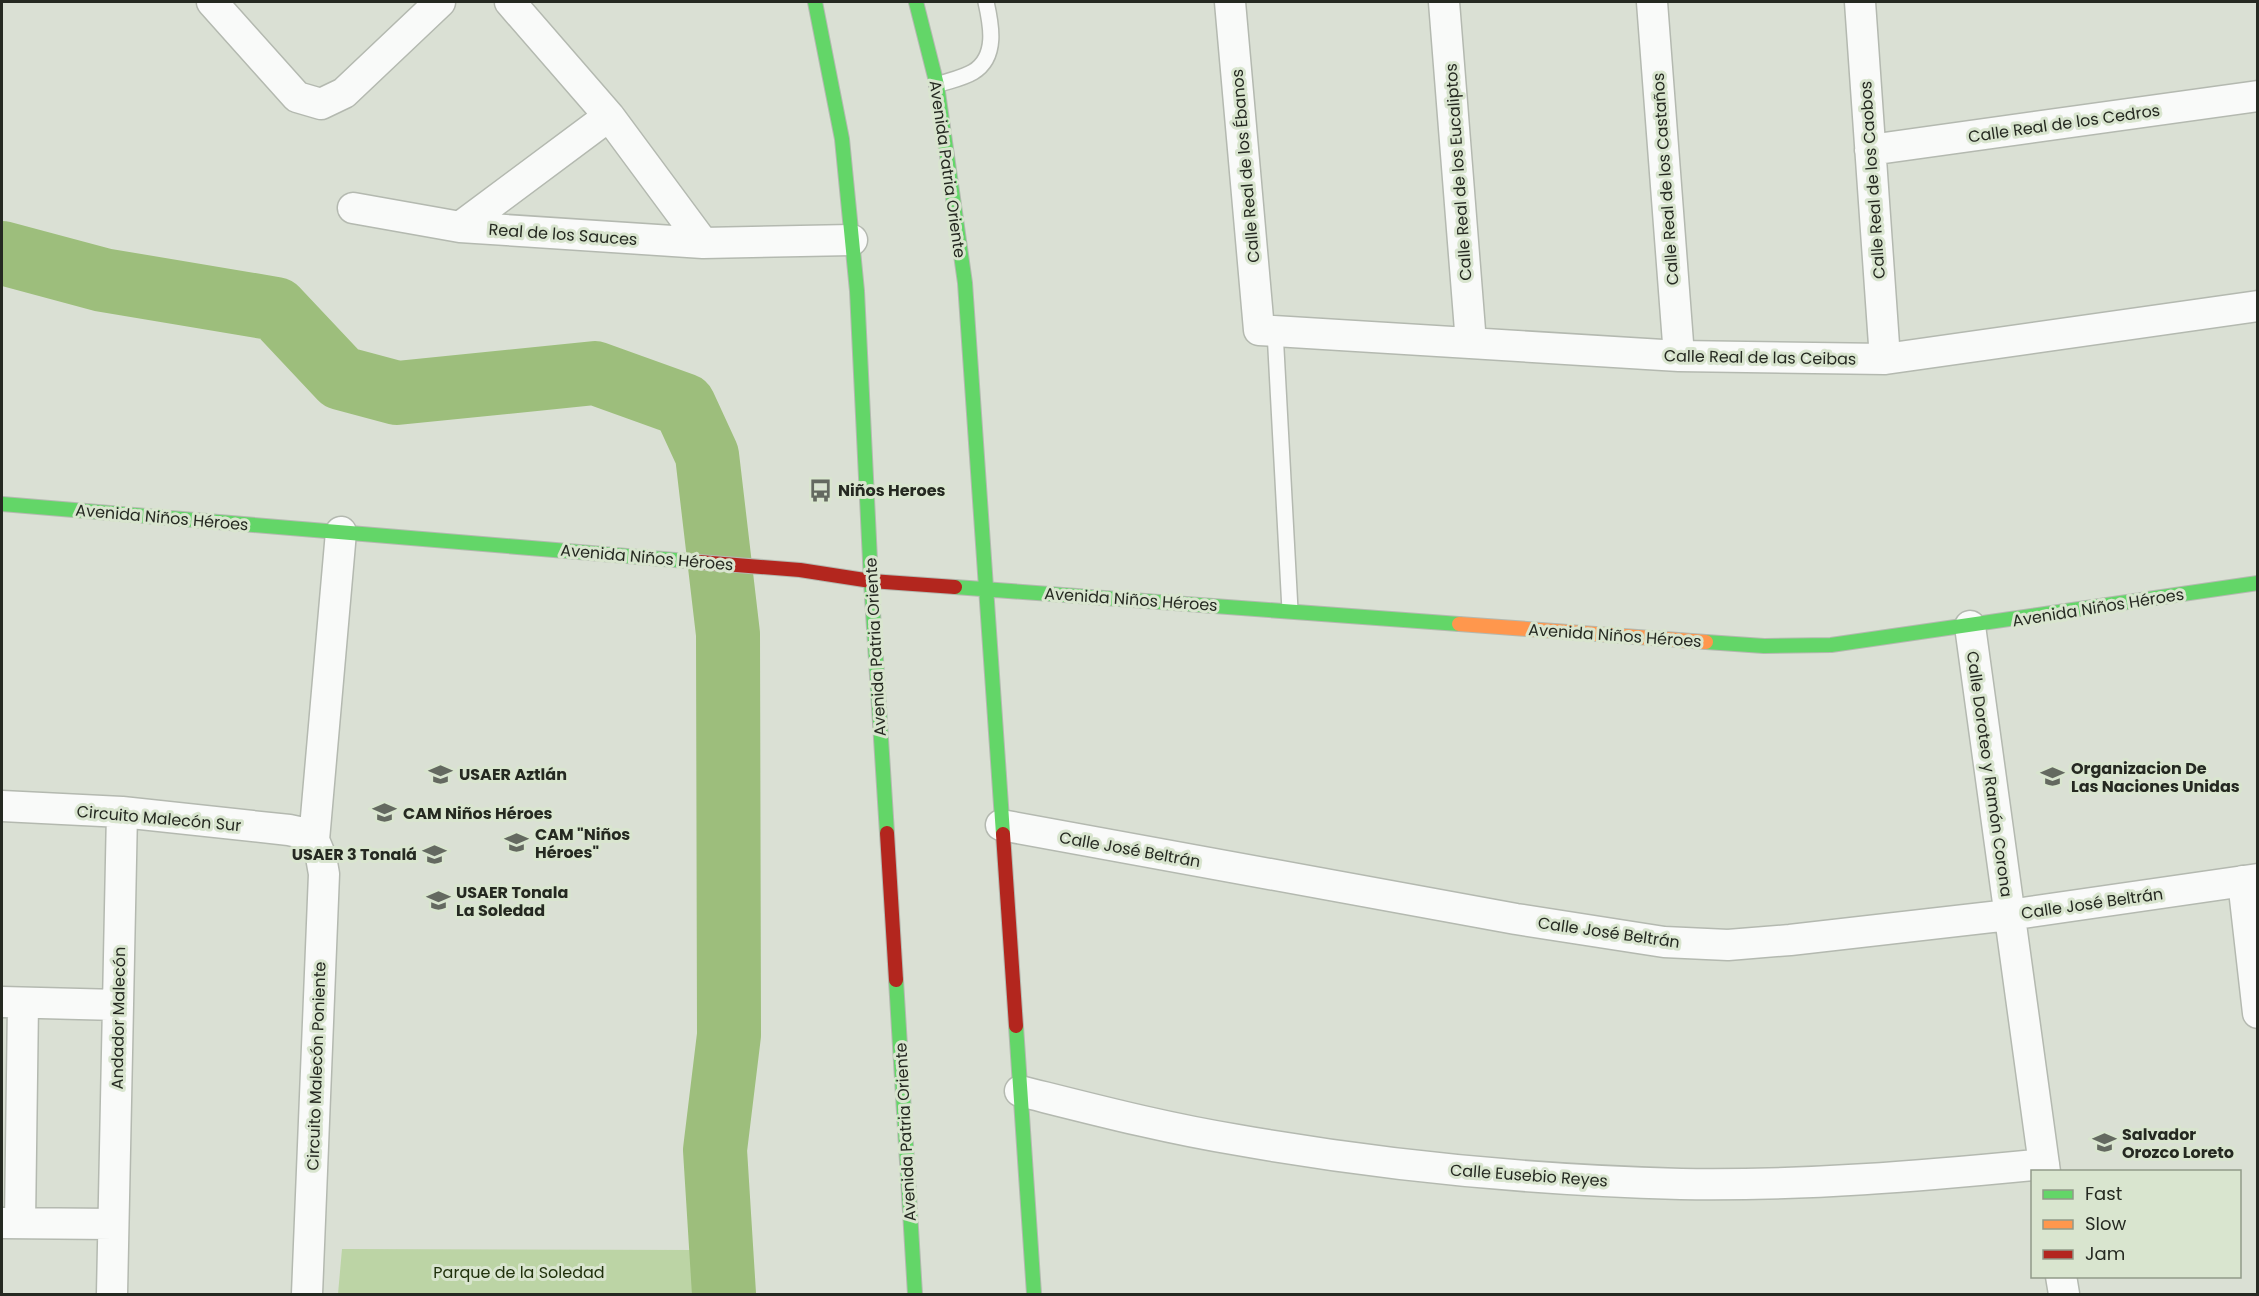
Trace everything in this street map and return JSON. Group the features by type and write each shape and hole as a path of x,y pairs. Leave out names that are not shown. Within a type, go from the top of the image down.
{"main road":[{"name":"Avenida Patria Oriente","path":"815,2 842,139 857,291 871,581 915,1294"},
{"name":"Avenida Patria Oriente","path":"916,2 937,85 965,283 1020,1091"},
{"name":"Avenida Niños Héroes","path":"2,504 800,570 871,581 1792,646 1831,645 2258,583"},
{"path":"1020,1091 1034,1294"}],"street":[{"path":"194,2 219,9 297,97 321,104 344,93 440,2"},
{"path":"510,2 609,116 703,243"},
{"name":"Calle Real de los Ébanos","path":"1230,2 1267,331"},
{"name":"Calle Real de los Eucaliptos","path":"1444,2 1471,343"},
{"name":"Calle Real de los Castaños","path":"1652,2 1679,356"},
{"name":"Calle Real de los Caobos","path":"1860,2 1885,359"},
{"name":"Calle Real de los Cedros","path":"1870,150 2258,96"},
{"name":"Real de los Sauces","path":"460,227 609,116"},
{"path":"353,208 460,227"},
{"name":"Real de los Sauces","path":"460,227 703,243 852,240"},
{"name":"Calle Real de las Ceibas","path":"1267,331 1679,356 1885,359 2258,306"},
{"path":"314,840 341,532"},
{"name":"Calle Doroteo y Ramón Corona","path":"1970,626 2044,1168"},
{"name":"Circuito Malecón Sur","path":"2,806 122,812 289,830 303,833 314,840"},
{"name":"Andador Malecón","path":"112,1294 122,812"},
{"name":"Calle José Beltrán","path":"1001,825 1516,919 1664,942 1728,945 2010,915 2250,880"},
{"name":"Circuito Malecón Poniente","path":"307,1294 324,874 321,856 314,840"},
{"path":"2250,880 2258,1013"},
{"path":"113,1224 11,1223 12,1003 118,1005"},
{"name":"Calle Eusebio Reyes","path":"1020,1091 1127,1118 1235,1140 1442,1169 1551,1178 1683,1184 1804,1183 2044,1168"},
{"path":"2061,1278 2064,1294"}],"lane":[{"path":"937,85 974,72 988,54 992,30 986,2"},
{"name":"Calle Real de los Ébanos","path":"1267,331 1290,610"}],"green space":[{"name":"Parque de la Soledad","path":"342,1249 698,1250 701,1294 338,1294"}],"waterway":[{"path":"2,253 103,280 276,309 341,378 397,393 595,373 684,405 707,455 728,634 729,1035 715,1150 724,1294"}],"traffic: fast":[{"path":"815,2 842,139 857,291 871,581 887,833"},
{"path":"916,2 937,85 965,283 1003,834"},
{"path":"2,504 699,562"},
{"path":"1706,642 1764,646 1831,645 2258,583"},
{"path":"955,587 1459,624"},
{"path":"896,980 915,1294"},
{"path":"1016,1026 1034,1294"}],"traffic: slow":[{"path":"1459,624 1706,642"}],"traffic: jam":[{"path":"699,562 800,570 871,581 955,587"},
{"path":"887,833 896,980"},
{"path":"1003,834 1016,1026"}],"place":[{"name":"Niños Heroes","path":"820,490"},
{"name":"USAER Aztlán","path":"441,774"},
{"name":"Organizacion De Las Naciones Unidas","path":"2053,777"},
{"name":"CAM Niños Héroes","path":"385,813"},
{"name":"CAM \"Niños Héroes\"","path":"517,843"},
{"name":"USAER 3 Tonalá","path":"435,854"},
{"name":"USAER Tonala La Soledad","path":"438,901"},
{"name":"Salvador Orozco Loreto","path":"2104,1143"}]}
